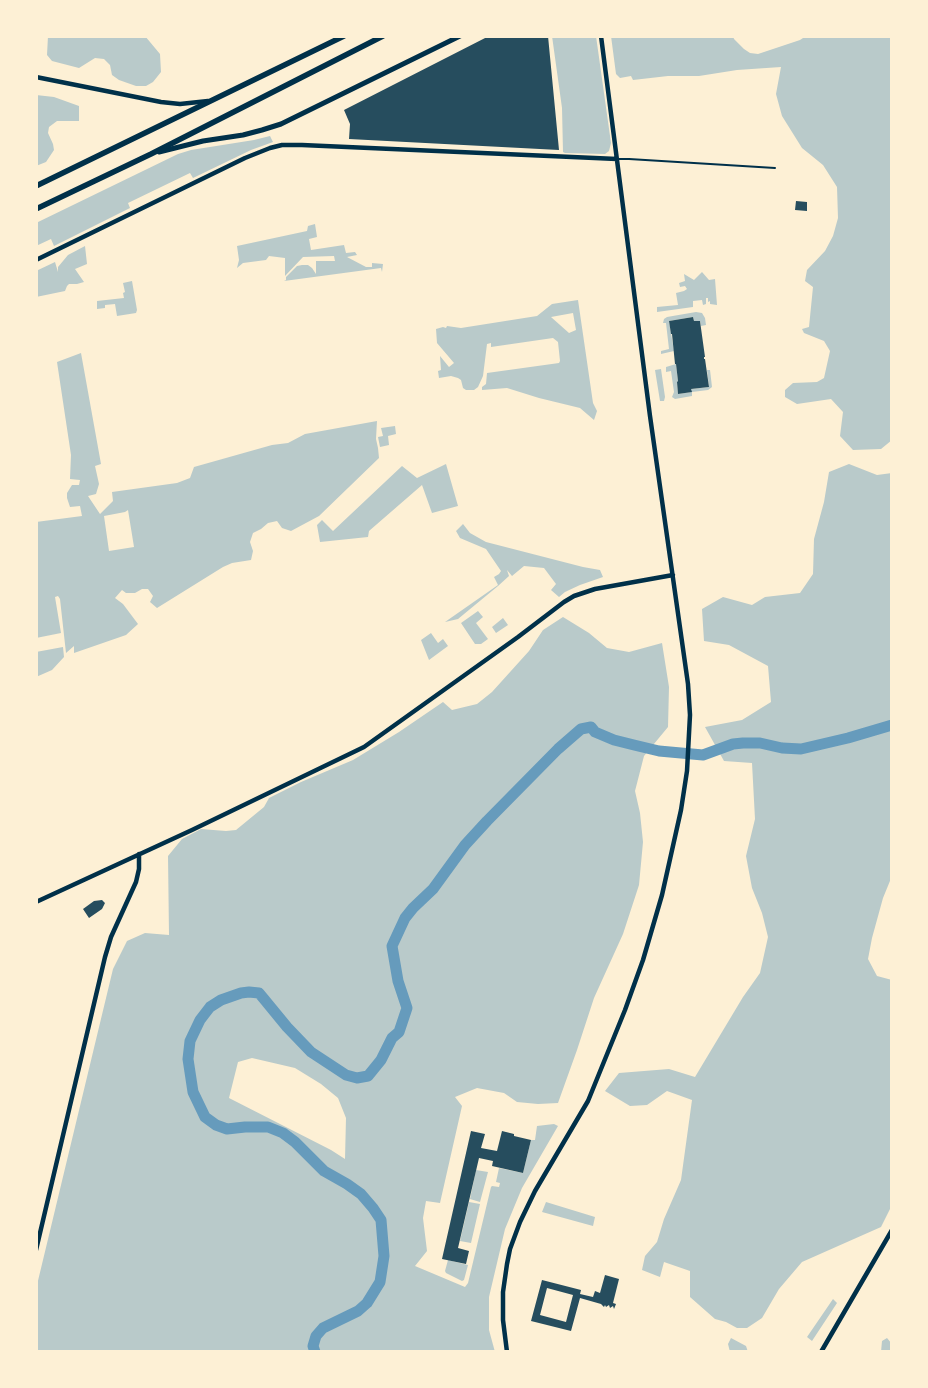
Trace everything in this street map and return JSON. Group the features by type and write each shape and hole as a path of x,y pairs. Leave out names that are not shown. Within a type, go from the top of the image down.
{"main road":[{"path":"36,186 344,36"},
{"path":"36,209 151,154 383,36"},
{"path":"151,154 203,141 252,133 281,124 460,36"}],"street":[{"path":"507,1352 503,1320 503,1292 510,1249 520,1222 535,1191 588,1101 625,1010 643,960 662,895 681,810 687,771 690,700 650,416 601,36"},
{"path":"36,77 161,102 187,103 214,99"},
{"path":"36,260 245,158 282,145 616,159"},
{"path":"36,902 364,746 574,596 595,589 673,575"},
{"path":"36,1250 105,958 111,936 136,882 139,854"},
{"path":"820,1352 892,1230"}],"lane":[{"path":"616,159 774,168"}],"shaded area":[{"path":"48,36 145,36 160,54 161,72 153,82 146,86 136,86 119,80 112,75 110,65 104,59 95,58 79,68 52,61 47,55"},
{"path":"552,36 596,36 611,143 609,151 605,154 563,152 562,108"},
{"path":"611,36 733,36 744,49 750,53 758,54 800,40 806,36 892,36 892,440 881,449 853,450 840,436 843,412 831,399 797,404 785,397 785,390 793,383 817,382 824,378 830,351 824,341 804,333 802,329 809,327 813,287 805,281 807,270 825,251 833,236 838,218 837,187 823,165 802,148 782,116 776,94 781,67 737,70 699,76 668,76 633,80 631,76 620,78 616,74"},
{"path":"36,95 54,97 79,106 79,121 57,121 49,127 48,133 54,150 46,162 36,166"},
{"path":"270,136 273,142 251,150 193,178 190,173 128,203 130,208 54,246 51,239 36,246 36,223 178,154"},
{"path":"315,224 317,237 309,239 311,250 344,245 346,253 355,252 357,255 347,257 366,267 372,267 372,263 383,264 382,272 381,268 284,281 297,266 308,265 316,274 316,261 335,261 334,256 303,257 285,276 285,258 269,256 266,260 243,263 237,268 239,260 237,246 307,231 308,226"},
{"path":"85,246 87,264 75,269 84,282 69,284 65,291 36,297 36,271 55,262 58,272 58,267 68,255"},
{"path":"702,272 709,280 715,279 717,305 710,304 708,298 706,298 706,304 703,305 702,300 693,301 693,307 657,312 657,307 678,305 676,293 687,289 685,286 680,287 679,283 685,281 684,274 694,280"},
{"path":"132,281 136,313 117,316 115,304 105,305 105,308 97,309 97,301 124,298 123,283"},
{"path":"578,300 593,403 597,411 594,420 580,408 507,388 482,390 482,387 486,384 487,373 559,363 558,342 553,338 491,347 491,343 487,344 483,376 478,387 474,390 463,388 461,380 458,378 451,376 439,378 438,371 441,370 440,356 449,367 454,363 437,343 436,329 446,328 447,326 461,328 537,316 552,304","holes":["573,313 576,330 569,333 551,317"]},
{"path":"696,312 702,313 706,325 701,326 700,321 694,321 693,317 669,321 674,351 661,354 661,351 669,349 666,323 663,323 664,319"},
{"path":"81,353 101,464 95,466 99,484 96,494 88,496 100,514 113,501 112,492 177,483 190,478 194,467 272,445 288,443 305,434 377,421 376,439 379,458 319,516 291,531 282,528 277,521 268,523 253,533 250,542 253,551 251,560 232,563 223,567 157,608 150,602 153,596 148,589 142,589 135,593 126,593 122,590 115,598 123,604 138,624 126,635 74,653 74,646 66,653 60,599 58,596 55,597 61,633 36,638 36,522 82,516 80,506 70,507 67,498 67,493 72,485 79,485 80,480 70,479 71,455 57,362","holes":["128,510 134,547 109,551 104,516"]},
{"path":"676,364 678,394 691,392 691,389 709,387 707,370 710,370 712,387 708,390 692,392 692,396 675,399 672,397 674,392 671,371 666,372 666,367"},
{"path":"661,369 664,401 660,401 655,370"},
{"path":"395,426 396,434 388,436 389,445 380,447 378,437 383,436 381,428"},
{"path":"446,464 458,506 432,513 422,485 369,531 368,537 320,542 317,525 322,520 333,531 402,466 417,478"},
{"path":"849,464 877,475 892,473 892,876 883,898 868,959 877,976 892,980 892,1205 881,1227 802,1262 779,1289 762,1318 747,1328 737,1328 715,1319 690,1297 690,1271 664,1262 660,1277 642,1270 645,1256 657,1242 664,1219 681,1180 692,1100 667,1091 647,1105 630,1106 605,1091 619,1073 669,1069 695,1077 743,997 760,973 768,937 762,913 752,888 746,856 755,819 752,763 724,761 705,727 742,720 771,702 768,666 729,645 704,641 702,609 723,597 752,605 765,597 800,593 813,574 814,539 824,502 829,472"},
{"path":"463,524 470,533 486,542 600,570 603,577 580,585 559,597 551,590 556,584 544,568 524,566 512,576 507,570 509,576 498,586 458,619 445,622 498,585 494,577 501,571 486,549 460,538 456,531"},
{"path":"478,611 483,617 476,623 488,639 481,644 475,644 461,623"},
{"path":"563,617 589,633 607,648 629,652 662,643 669,687 668,727 644,756 635,791 640,813 643,842 639,885 623,934 594,998 558,1103 517,1102 504,1093 477,1088 455,1097 462,1106 440,1203 426,1201 423,1218 427,1251 415,1266 465,1287 468,1283 491,1187 499,1187 500,1183 496,1182 499,1168 523,1173 531,1140 535,1140 537,1126 554,1124 558,1126 522,1188 505,1229 489,1297 489,1330 495,1352 36,1352 36,1289 113,969 127,941 145,933 169,935 168,856 182,839 201,829 236,830 264,807 269,798 353,760 443,702 452,710 477,704 492,692 529,651 543,630","holes":["252,1058 295,1068 321,1084 338,1098 346,1118 345,1159 229,1098 238,1062"]},
{"path":"503,618 508,625 496,633 492,627"},
{"path":"431,633 438,643 443,639 448,646 429,660 421,640"},
{"path":"63,647 64,657 52,670 36,677 36,652"},
{"path":"476,1170 488,1172 480,1202 470,1199"},
{"path":"469,1202 480,1204 471,1243 460,1241"},
{"path":"546,1202 595,1217 593,1226 542,1212"},
{"path":"448,1260 468,1265 464,1280 462,1281 446,1273"},
{"path":"833,1299 837,1303 812,1341 807,1337"},
{"path":"731,1338 746,1346 748,1352 730,1352 728,1344"},
{"path":"887,1338 892,1344 892,1352 881,1352 882,1341"}],"building":[{"path":"489,36 548,36 559,150 349,139 350,124 344,110"},
{"path":"796,201 807,202 807,211 795,210"},
{"path":"693,317 694,321 700,321 709,387 691,389 692,392 678,394 676,364 669,321"},
{"path":"102,900 105,903 102,909 89,918 83,909 94,901"},
{"path":"471,1131 485,1134 481,1148 497,1151 502,1131 531,1140 523,1173 492,1166 493,1161 479,1158 458,1248 469,1251 466,1264 442,1259"},
{"path":"605,1275 619,1279 613,1303 616,1304 614,1309 613,1306 610,1308 609,1305 606,1307 605,1305 604,1307 601,1304 580,1298 571,1331 531,1321 542,1280 581,1290 580,1294 593,1297 595,1291 600,1293","holes":["547,1288 573,1295 566,1322 540,1315"]}],"waterway":[{"path":"315,1352 313,1346 316,1336 323,1328 358,1311 367,1303 380,1282 384,1256 381,1220 361,1194 324,1171 295,1142 283,1133 268,1127 227,1129 216,1125 205,1117 193,1092 188,1059 190,1041 200,1020 210,1007 221,1000 241,993 259,993 311,1052 346,1075 357,1078 368,1076 381,1060 392,1038 399,1032 407,1008 398,981 392,946 405,918 433,889 465,845 487,821 558,749 581,729 591,727 595,732 614,740 659,751 703,755 733,744 743,743 760,743 782,748 801,749 892,725"}]}
